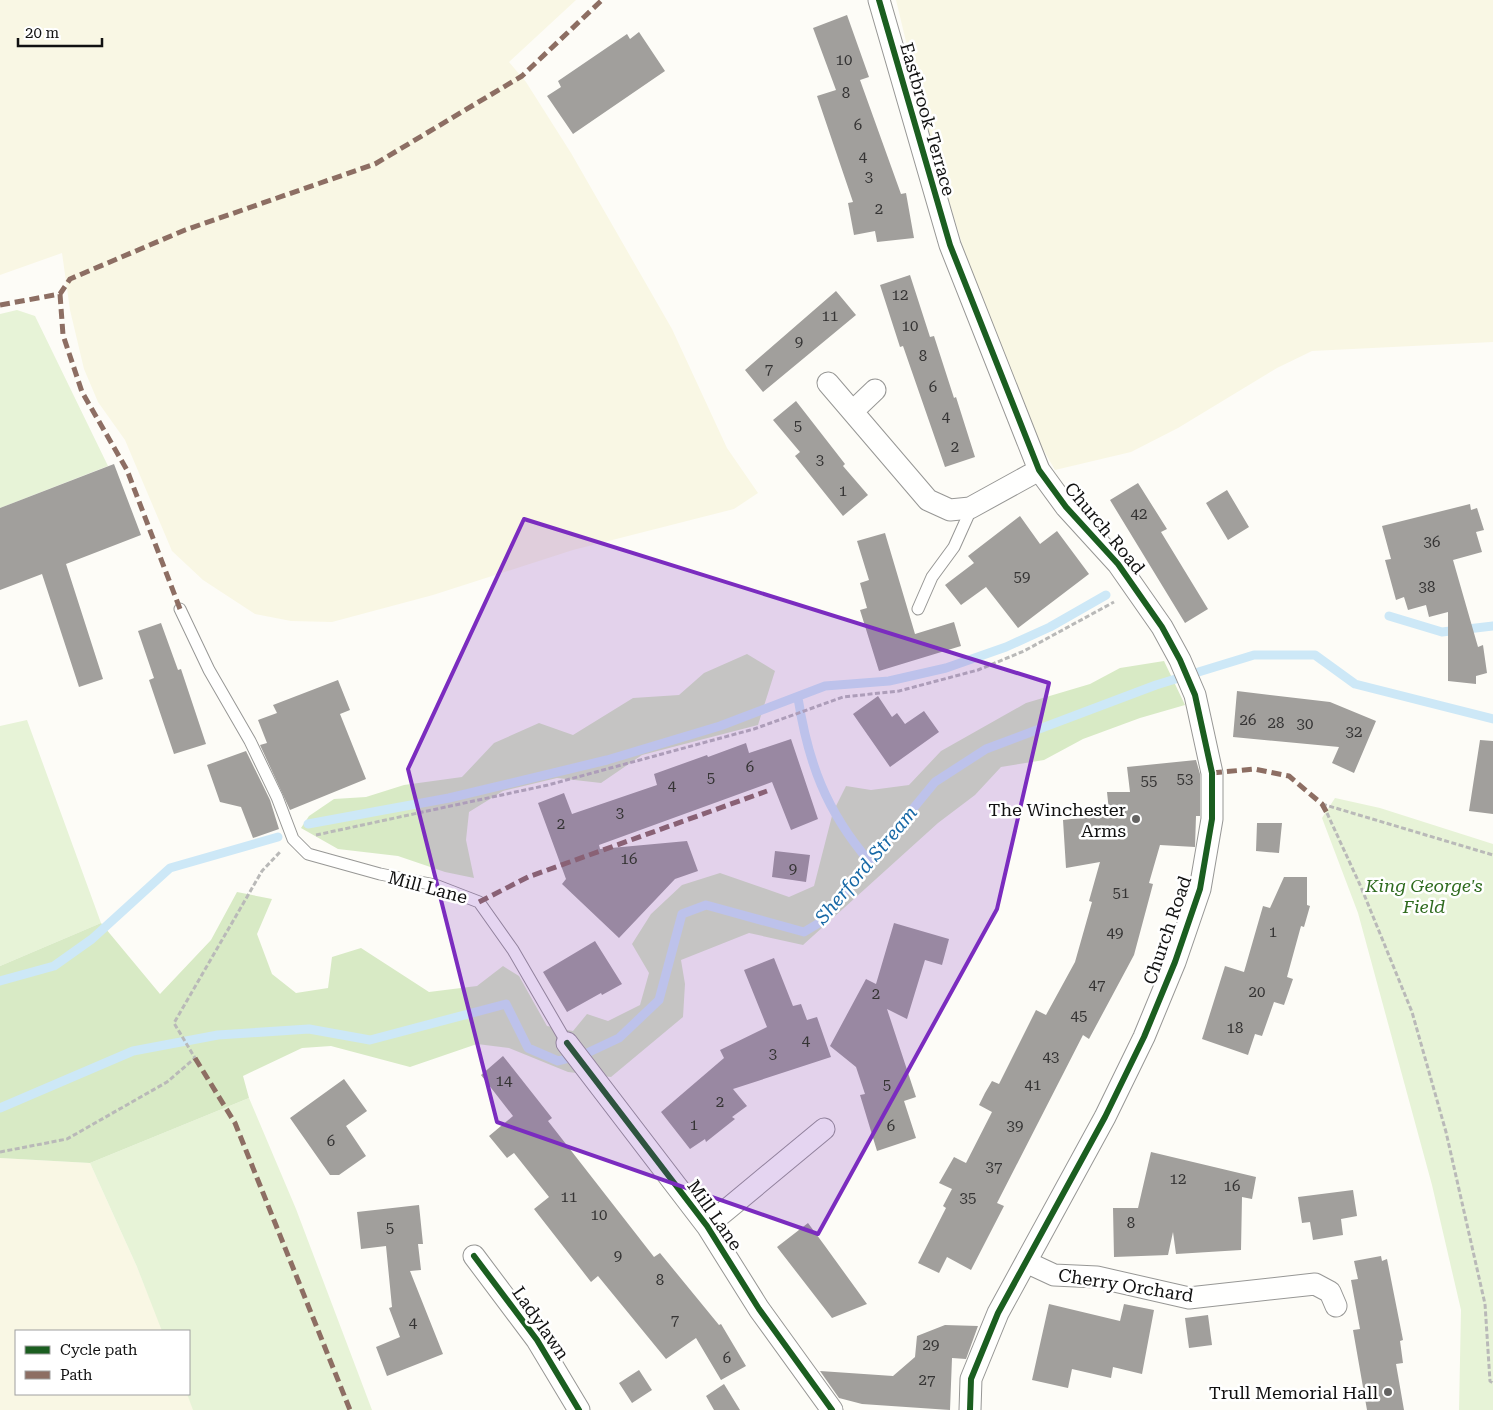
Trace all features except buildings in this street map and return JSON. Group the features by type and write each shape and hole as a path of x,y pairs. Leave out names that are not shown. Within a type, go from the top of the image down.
{"street":[{"name":"Eastbrook Terrace","path":"879,0 950,245"},
{"name":"Church Road","path":"950,245 1039,470 1066,507 1118,564 1162,627 1180,660 1195,695 1212,773 1212,819 1200,889 1175,962 1144,1037 1105,1117 998,1313 980,1352 971,1379 970,1410"},
{"path":"828,383 928,500 950,510 972,507 1039,470"},
{"path":"853,411 875,390"},
{"name":"Mill Lane","path":"567,1043 707,1226 759,1309 832,1410"},
{"path":"707,1226 824,1128"},
{"name":"Ladylawn","path":"474,1256 532,1333 579,1410"},
{"name":"Cherry Orchard","path":"1026,1262 1054,1275 1097,1277 1190,1298 1315,1284 1330,1292 1336,1306"}],"lane":[{"path":"918,609 932,577 954,547 972,507"},
{"name":"Mill Lane","path":"180,609 210,670 254,749 277,797 293,839 308,854 380,874 435,885 479,902 513,950 567,1043"}],"path":[{"path":"0,1152 67,1139 167,1082 194,1058 174,1023 262,871 293,839 548,785 754,729 843,697 899,691 978,670 1024,651 1117,600 1124,601 1140,595"},
{"path":"1322,804 1493,856"},
{"path":"1328,813 1362,887 1412,1012 1446,1132 1486,1304 1490,1381 1493,1383"}],"highlighted area":[{"path":"524,519 1049,683 997,909 818,1234 497,1122 408,769"}],"shaded area":[{"path":"0,0 576,0 509,62 526,82 571,153 672,329 727,448 758,493 734,509 573,550 433,595 332,622 291,621 255,614 203,580 172,551 125,440 98,402 84,369 70,310 62,253 0,275"},
{"path":"896,0 1493,0 1493,342 1312,351 1277,368 1178,428 1131,452 1055,470 1040,444 967,260 927,129"},
{"path":"0,1158 90,1163 137,1267 163,1330 15,1330 15,1395 187,1395 194,1410 0,1410"}],"green space":[{"path":"17,310 35,316 108,466 0,508 0,314"},
{"path":"747,654 775,671 758,725 642,755 601,783 557,778 503,791 469,812 466,840 474,878 445,872 398,856 338,849 301,828 309,816 334,799 366,797 404,785 462,777 494,743 539,723 573,735 633,698 679,695 704,673"},
{"path":"1164,661 1185,705 1140,718 1083,739 1044,760 1001,767 975,795 938,823 803,945 749,933 681,960 685,984 683,1017 611,1077 568,1072 509,1048 477,1044 410,1067 331,1046 302,1048 243,1076 249,1098 90,1163 0,1158 0,966 101,923 160,994 211,940 237,892 272,899 257,934 272,974 296,993 328,988 332,957 361,948 429,992 477,986 503,966 519,976 547,1026 573,1031 587,1014 608,1021 640,1005 649,973 632,944 651,914 682,885 720,873 789,897 814,886 833,812 846,786 871,790 909,785 941,751 1026,703 1090,684 1120,668"},
{"path":"27,720 101,923 0,966 0,726"},
{"name":"King George's Field","path":"1335,798 1380,808 1493,844 1493,1410 1459,1410 1461,1310 1432,1185 1358,913 1322,818"},
{"path":"249,1098 296,1209 372,1410 193,1410 187,1395 190,1395 190,1330 162,1330 137,1267 90,1163"}],"waterway":[{"path":"308,824 449,798 607,760 720,726 825,686 889,681 946,668 1006,647 1050,627 1106,595"},
{"path":"1389,616 1442,632 1493,626"},
{"name":"Sherford Stream","path":"0,1108 133,1051 218,1035 309,1029 370,1040 506,1004 528,1048 558,1061 585,1054 619,1038 659,1000 682,914 706,905 804,932 819,923 935,782 986,749 1156,685 1254,655 1315,655 1355,684 1493,719"},
{"path":"798,698 807,743 821,785 841,823 869,861"},
{"path":"0,981 54,966 92,939 170,868 278,837"}],"marked path":[{"path":"0,305 60,294 70,279 185,230 375,164 522,76 602,0"},
{"path":"60,294 63,335 82,392 127,470 180,609"},
{"path":"1212,773 1254,769 1289,776 1322,804 1327,813"},
{"path":"479,902 528,877 767,791"},
{"path":"195,1058 235,1123 350,1410"}],"cycle path":[{"path":"879,0 950,245 1039,470 1066,507 1118,564 1162,627 1180,660 1195,695 1212,773 1212,819 1200,889 1175,962 1144,1037 1105,1117 998,1313 971,1379 970,1410"},
{"path":"567,1043 707,1226 759,1309 832,1410"},
{"path":"474,1256 537,1340 579,1410"}],"place":[{"name":"The Winchester Arms","path":"1136,819"},
{"name":"Trull Memorial Hall","path":"1388,1392"}]}
